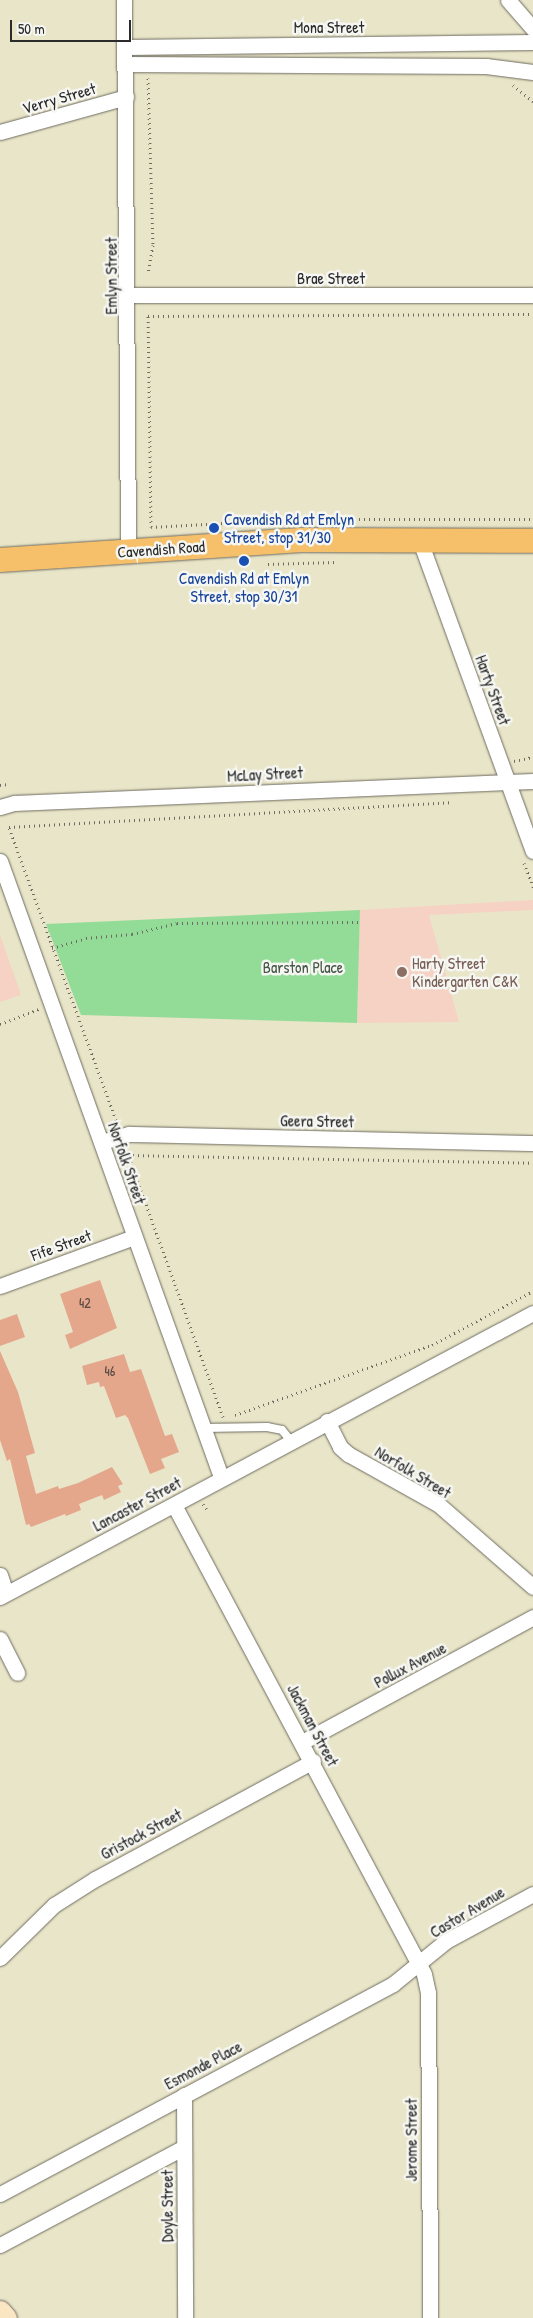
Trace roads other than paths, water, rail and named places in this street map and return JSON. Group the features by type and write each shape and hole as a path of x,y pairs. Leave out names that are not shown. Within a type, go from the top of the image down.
{"main road":[{"name":"Cavendish Road","path":"0,560 301,540 533,541"},
{"path":"0,2311 6,2318"}],"street":[{"name":"Emlyn Street","path":"124,0 128,295 128,551"},
{"path":"508,0 533,29"},
{"name":"Mona Street","path":"126,47 533,42"},
{"path":"126,64 494,67 533,72"},
{"name":"Verry Street","path":"0,132 126,96"},
{"name":"Brae Street","path":"128,295 533,295"},
{"name":"Harty Street","path":"420,541 508,781 528,856"},
{"name":"McLay Street","path":"0,807 14,803 533,781"},
{"name":"Norfolk Street","path":"0,861 221,1477"},
{"name":"Geera Street","path":"102,1142 129,1134 533,1143"},
{"name":"Fife Street","path":"0,1286 134,1237"},
{"name":"Lancaster Street","path":"3,1595 174,1505 290,1440 533,1313"},
{"name":"Norfolk Street","path":"327,1422 340,1447 348,1454 438,1504 533,1587"},
{"name":"Jackman Street","path":"174,1505 420,1963"},
{"path":"0,1575 3,1595"},
{"name":"Pollux Avenue","path":"302,1742 533,1617"},
{"path":"0,1640 17,1673"},
{"name":"Gristock Street","path":"0,1958 54,1905 95,1879 313,1761"},
{"name":"Castor Avenue","path":"420,1963 446,1941 533,1894"},
{"name":"Esmonde Place","path":"0,2194 392,1984 420,1963"},
{"name":"Jerome Street","path":"420,1963 428,1993 430,2318"},
{"name":"Doyle Street","path":"184,2095 185,2318"},
{"path":"0,2245 184,2147"}],"lane":[{"path":"203,1428 222,1430 267,1427 282,1430 290,1440"}],"place":[{"name":"Cavendish Rd at Emlyn Street, stop 31/30","path":"214,528"},
{"name":"Cavendish Rd at Emlyn Street, stop 30/31","path":"244,561"},
{"name":"Harty Street Kindergarten C&K","path":"402,972"}],"park label":[{"name":"Barston Place","path":"303,967"}]}
